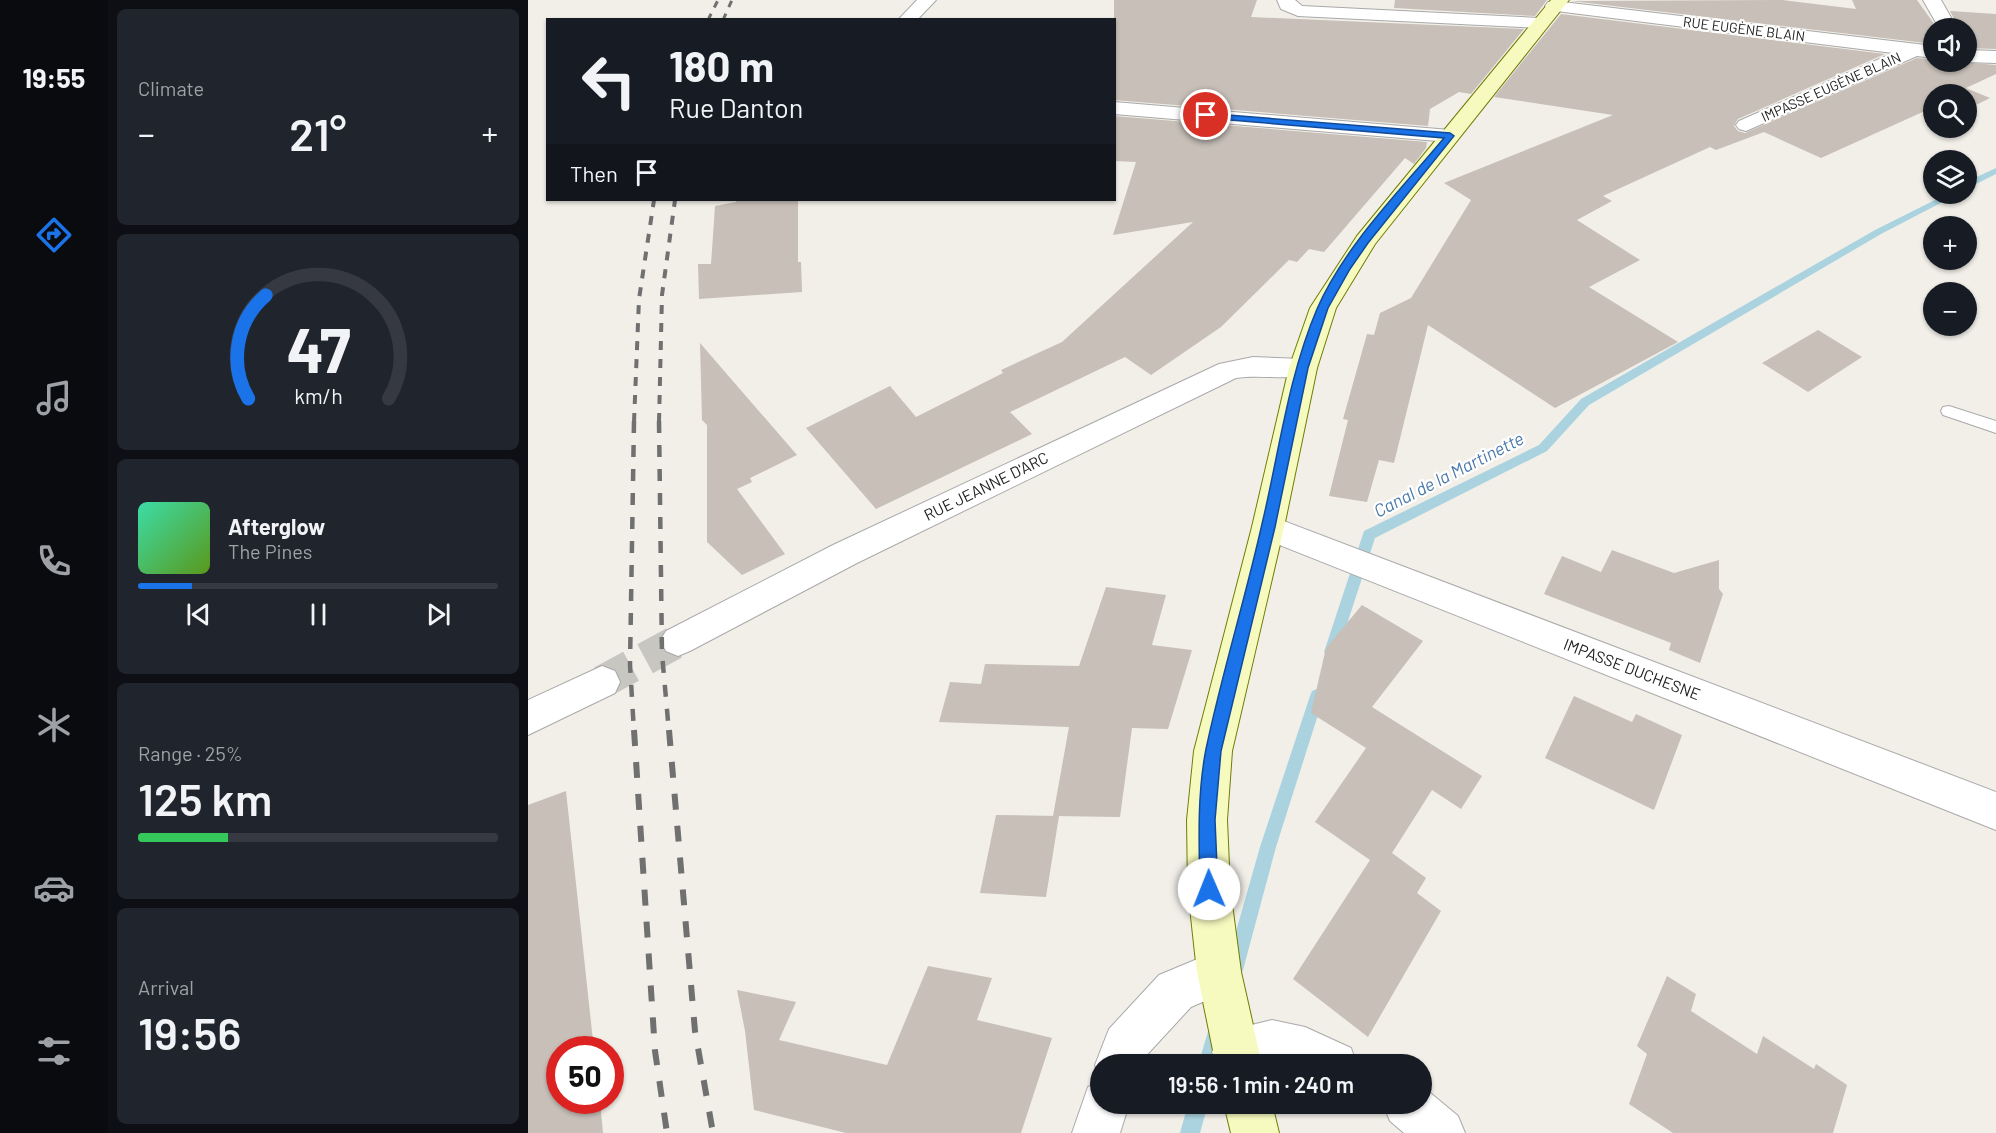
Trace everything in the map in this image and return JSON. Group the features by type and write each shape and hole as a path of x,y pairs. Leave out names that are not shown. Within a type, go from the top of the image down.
{"main road":[{"path":"1236,1054 1219,972 1209,889 1207,820 1214,751 1268,527 1303,368 1323,308 1345,269 1551,10"},
{"path":"1250,1114 1255,1133"}],"street":[{"path":"909,18 927,0"},
{"name":"RUE EUGÈNE BLAIN","path":"1286,0 1287,5 1298,11 1551,10 1923,51"},
{"path":"1932,0 1942,18"},
{"name":"IMPASSE EUGÈNE BLAIN","path":"1746,125 1923,52"},
{"path":"1977,56 1996,57"},
{"path":"1116,108 1450,136"},
{"name":"RUE JEANNE D'ARC","path":"678,641 844,554 1229,370 1253,366 1303,368"},
{"name":"IMPASSE DUCHESNE","path":"1268,527 1996,811"},
{"path":"528,718 602,682"},
{"path":"1122,1054 1125,1045 1175,991 1219,972"},
{"path":"1246,1054 1272,1042 1313,1054"},
{"path":"1096,1133 1102,1114"},
{"path":"1419,1114 1441,1133"}],"lane":[{"path":"1949,411 1996,427"}],"building":[{"path":"1114,0 1257,0 1251,17 1524,29 1471,94 1459,92 1430,109 1428,126 1116,100 1116,18 1114,18"},
{"path":"1395,0 1547,0 1535,16 1394,8"},
{"path":"1782,0 1856,9 1852,0 1917,0 1930,18 1923,18 1923,43 1571,1"},
{"path":"1950,11 1996,14 1996,49 1977,48 1977,18 1954,18"},
{"path":"1561,14 1885,54 1738,119 1734,126 1738,131 1745,133 1917,58 1923,59 1923,72 1977,72 1977,63 1996,65 1996,74 1975,84 1923,84 1923,112 1821,158 1764,132 1716,150 1710,147 1603,196 1612,201 1577,220 1640,260 1589,287 1678,342 1555,408 1428,325 1394,463 1379,460 1367,502 1329,496 1348,420 1343,419 1367,334 1374,335 1380,313 1411,298 1471,200 1444,183 1613,115 1494,97"},
{"path":"1977,93 1990,98 1977,104"},
{"path":"1116,116 1427,142 1426,148 1414,164 1405,158 1324,252 1309,249 1297,262 1289,260 1221,327 1151,375 1125,357 1010,412 1032,434 876,509 806,428 890,386 916,417 1003,373 1001,370 1062,342 1193,222 1113,235 1136,162 1116,161"},
{"path":"798,201 798,262 801,262 802,292 699,299 698,264 711,264 715,206 736,202"},
{"path":"1818,330 1862,357 1808,392 1762,363"},
{"path":"700,343 797,455 750,478 752,482 737,489 785,554 742,575 707,542 707,425 702,420"},
{"path":"1612,550 1674,573 1719,560 1719,589 1723,594 1700,663 1669,650 1671,643 1544,594 1562,556 1601,572"},
{"path":"1106,587 1166,595 1152,645 1192,650 1168,729 1132,728 1120,817 1053,816 1069,727 939,722 950,682 981,684 985,664 1079,666"},
{"path":"1362,605 1423,641 1372,707 1482,776 1461,809 1432,790 1392,853 1426,878 1417,893 1441,911 1368,1037 1293,979 1370,860 1315,822 1366,748 1311,713 1326,648"},
{"path":"1574,696 1632,722 1636,714 1682,735 1654,810 1545,758"},
{"path":"566,791 592,1036 546,1036 546,1114 601,1114 603,1133 528,1133 528,805"},
{"path":"996,815 1059,816 1046,897 980,893"},
{"path":"928,966 992,978 977,1020 1052,1038 1021,1133 846,1133 754,1110 745,1031 737,990 796,1002 779,1040 887,1065"},
{"path":"1667,976 1696,994 1691,1011 1757,1054 1763,1036 1814,1069 1816,1064 1847,1085 1833,1133 1673,1133 1629,1104 1647,1054 1637,1046"}],"waterway":[{"name":"Canal de la Martinette","path":"1977,180 1996,171"},
{"name":"Canal de la Martinette","path":"1331,652 1369,535 1543,448 1585,402 1878,232 1933,204"},
{"name":"Canal de la Martinette","path":"1234,970 1268,847 1317,696"},
{"name":"Canal de la Martinette","path":"1211,1054 1217,1032"},
{"name":"Canal de la Martinette","path":"1190,1133 1195,1114"}],"tunnel":[{"path":"602,682 678,641"}],"railway":[{"path":"709,18 718,0"},
{"path":"724,18 732,0"},
{"path":"634,422 639,299 654,201"},
{"path":"659,422 662,295 675,201"},
{"path":"634,421 630,665 634,732"},
{"path":"659,422 662,654 669,732"},
{"path":"634,730 655,1051 667,1133"},
{"path":"669,730 695,1031 713,1133"}],"route":[{"path":"1206,115 1450,136 1345,269 1323,308 1303,368 1268,527 1214,751 1207,820 1209,889"}]}
